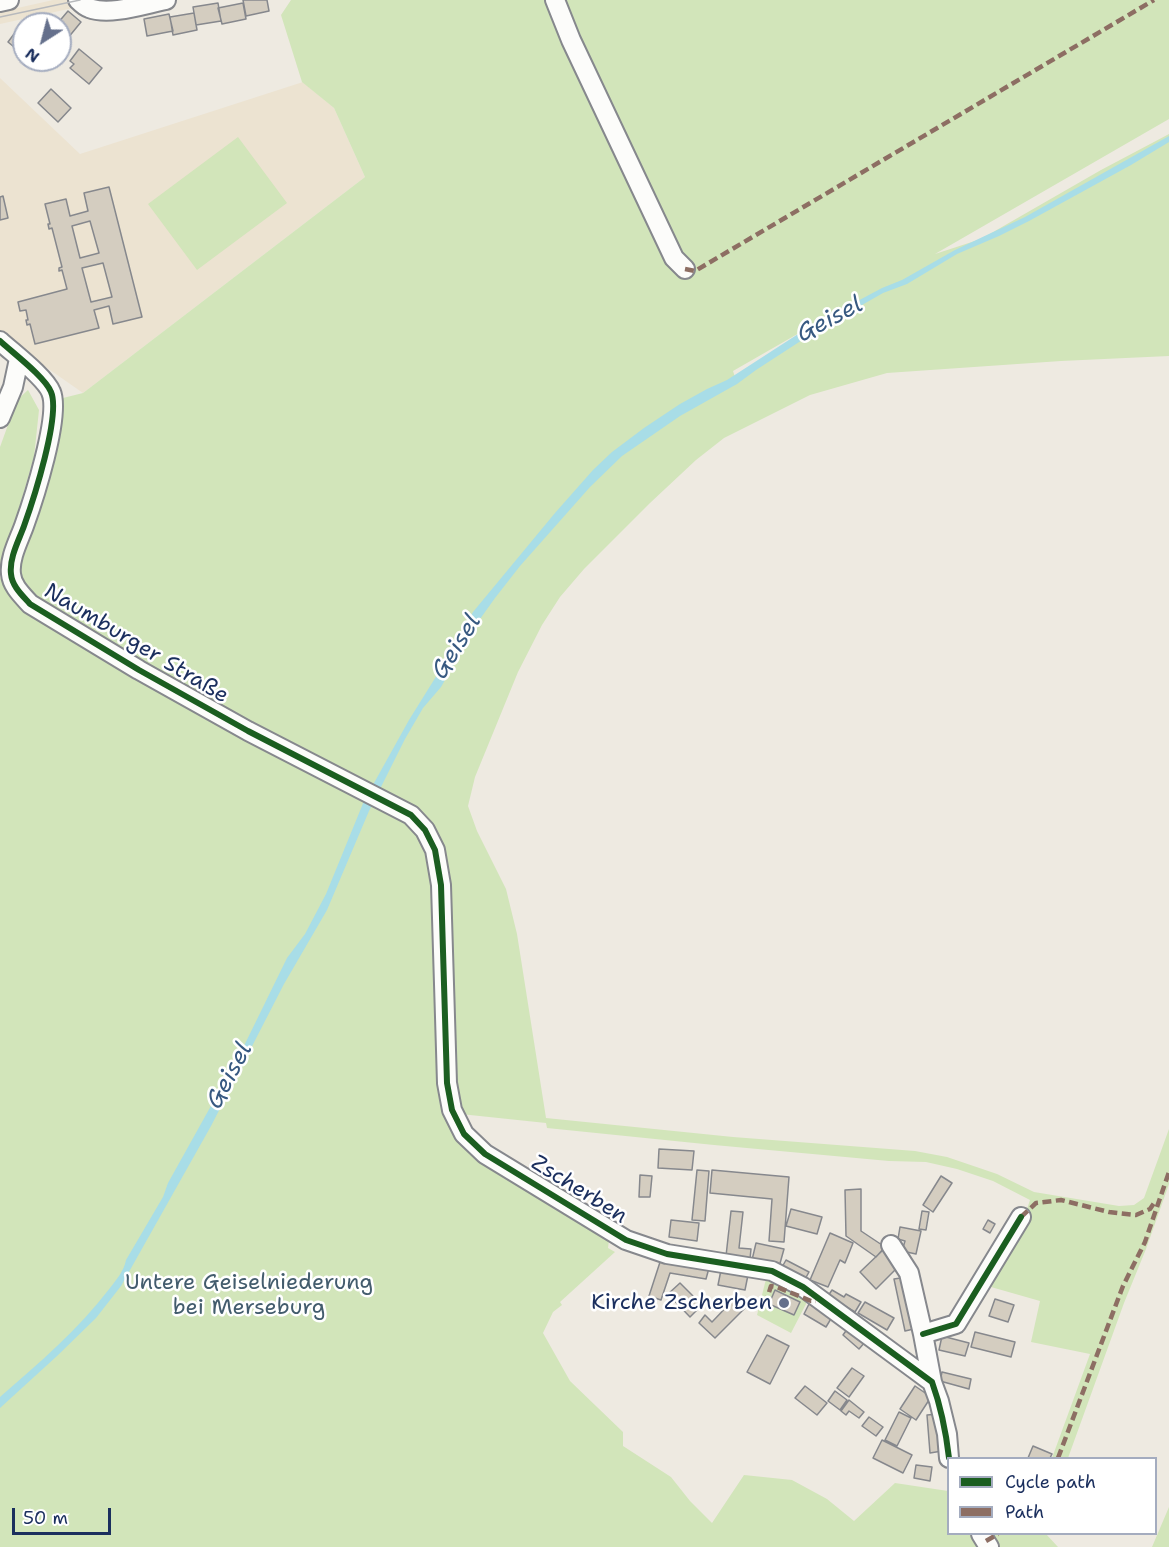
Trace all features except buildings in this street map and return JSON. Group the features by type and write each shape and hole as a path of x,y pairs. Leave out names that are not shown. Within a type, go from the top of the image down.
{"street":[{"path":"0,2 9,0"},
{"path":"78,0 87,8 100,11 166,0"},
{"path":"555,0 571,40 674,258 685,269"},
{"name":"Naumburger Straße","path":"0,341 39,375 52,393 53,416 49,440 32,505 13,557 11,574 17,591 30,604 139,670 248,731 358,788"},
{"path":"0,418 13,387 20,359"},
{"name":"Zscherben","path":"358,788 411,815 425,830 435,850 441,885 447,1083 452,1110 464,1134 485,1154 626,1240 667,1254 772,1272 803,1287 932,1382"},
{"path":"923,1334 956,1324 1021,1217"},
{"path":"891,1245 909,1273 932,1382 947,1434 949,1457"}],"shaded area":[{"path":"53,0 67,0 73,8 55,12 12,12 12,21 0,24 0,12"},
{"path":"0,78 80,154 303,82 334,108 365,177 83,393 0,335"}],"green space":[{"name":"Untere Geiselniederung bei Merseburg","path":"291,0 1169,0 1169,119 935,254 981,239 1169,134 1169,356 887,373 810,395 724,438 696,460 650,503 584,569 560,597 542,625 518,672 475,777 468,806 477,831 506,889 517,934 546,1118 733,1137 915,1151 947,1157 997,1174 1034,1192 1119,1206 1134,1205 1144,1198 1169,1129 1169,1184 1146,1249 1068,1457 1052,1457 1090,1354 1031,1342 1040,1301 991,1287 1023,1221 1030,1200 993,1181 926,1162 889,1161 547,1128 546,1123 451,1113 452,1126 609,1240 608,1248 615,1252 560,1302 562,1305 553,1312 543,1333 570,1381 623,1432 623,1446 671,1477 712,1523 744,1475 792,1480 827,1499 854,1521 895,1483 947,1491 947,1535 1047,1535 1058,1547 0,1547 0,577 9,590 59,399 83,393 365,177 334,108 302,82 281,15","holes":["841,309 736,380 733,371"]},
{"path":"238,137 287,203 197,270 148,204"},
{"path":"28,390 39,410 34,457 0,574 0,447 17,400"},
{"path":"766,1279 780,1283 808,1297 791,1333 757,1315"},
{"path":"1169,1507 1169,1547 1152,1547"}],"water":[{"name":"Geisel","path":"1169,136 1169,142 1131,165 1029,221 957,254 907,284 883,293 813,333 737,384 680,416 622,456 590,487 520,566 495,598 480,619 441,687 423,708 369,811 327,910 284,984 211,1126 121,1286 96,1318 0,1408 0,1397 71,1332 98,1303 124,1268 126,1260 163,1197 168,1183 241,1052 287,958 305,934 326,894 364,801 409,720 473,612 593,470 612,452 680,404 727,380 809,327 882,288 902,280 955,250 1025,217"}],"tram line":[{"path":"0,17 80,0"}],"marked path":[{"path":"685,269 695,271 1154,0"},
{"path":"1058,1457 1123,1286 1145,1242 1169,1172"},
{"path":"1021,1217 1036,1203 1061,1200 1109,1212 1136,1215 1150,1209 1156,1200"},
{"path":"765,1305 771,1286 816,1301"},
{"path":"986,1541 996,1535"}],"cycle path":[{"path":"0,341 48,386 53,403 45,458 11,562 12,578 21,594 30,604 139,670 248,731 411,815 425,830 435,850 441,885 447,1083 452,1110 464,1134 485,1154 626,1240 667,1254 772,1271 803,1287 932,1382 943,1420 949,1457"},
{"path":"923,1334 956,1324 1021,1217"}],"place":[{"name":"Kirche Zscherben","path":"784,1303"}]}
